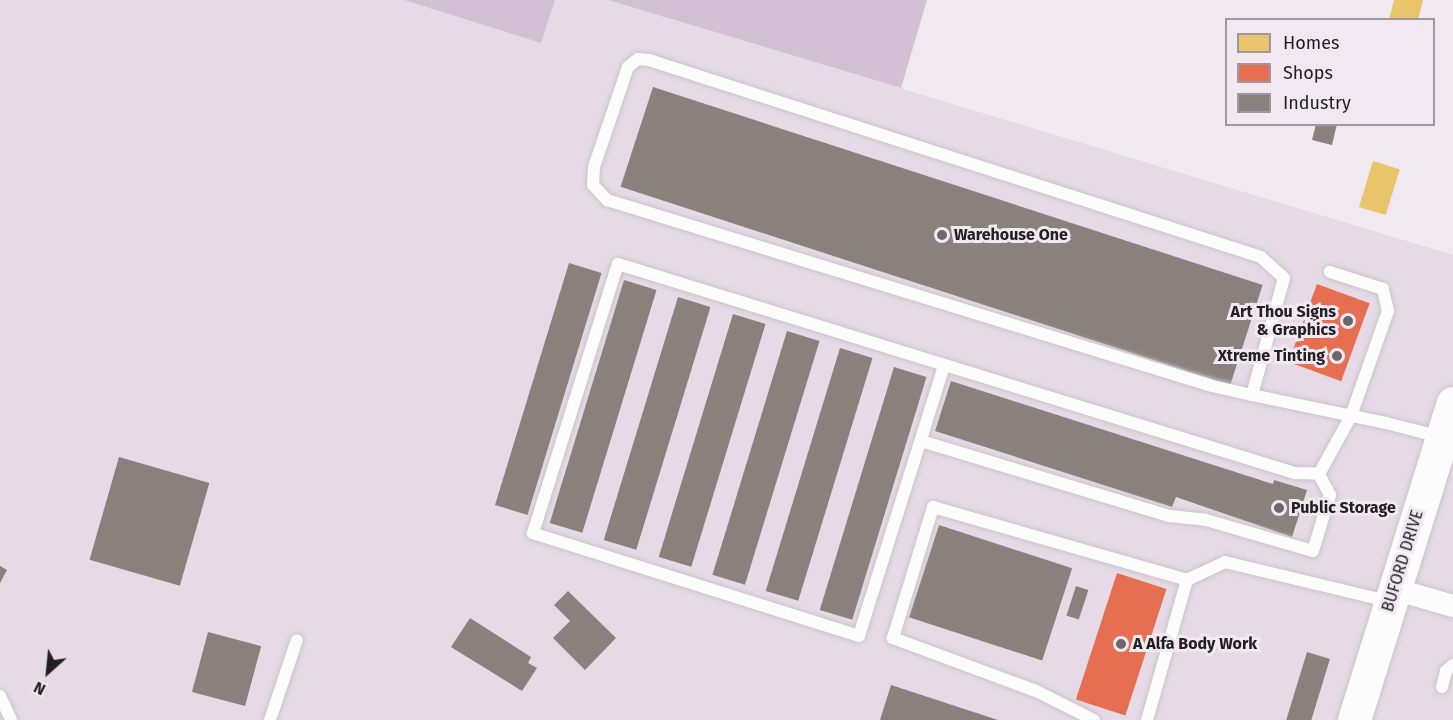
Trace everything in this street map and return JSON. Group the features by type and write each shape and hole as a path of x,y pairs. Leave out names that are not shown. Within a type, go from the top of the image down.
{"highway":[{"name":"BUFORD DRIVE","path":"1354,720 1453,403"}],"street":[{"path":"1392,595 1453,606"}],"lane":[{"path":"1252,395 1284,278 1261,256 650,60 638,59 628,67 594,168 593,185 607,200 1010,326 1252,395 1442,437"},
{"path":"944,366 859,636 533,533 618,264 1295,472 1318,474"},
{"path":"1318,474 1351,416 1388,310 1388,297 1383,289 1330,272"},
{"path":"921,441 1170,516 1206,520 1313,551 1330,495 1318,474"},
{"path":"1094,720 1036,691 894,638 933,507 1187,580 1225,562 1392,595"},
{"path":"1147,720 1187,580"},
{"path":"270,720 297,640"},
{"path":"1442,687 1446,671 1453,665"},
{"path":"0,696 11,720"}],"shaded area":[{"path":"0,0 404,0 541,43 555,0 608,0 1453,255 1453,720 0,720"},
{"path":"404,0 555,0 541,43"},
{"path":"608,0 927,0 901,88"}],"building: Homes":[{"path":"1394,0 1423,0 1418,18 1390,18"},
{"path":"1373,161 1400,169 1386,215 1359,207"}],"building: Shops":[{"path":"1317,284 1370,303 1341,381 1289,362"},
{"name":"A Alfa Body Work","path":"1117,573 1166,589 1125,716 1076,699"}],"building: Industry":[{"name":"Warehouse One","path":"653,87 1263,285 1230,385 621,187"},
{"path":"1316,126 1337,126 1332,145 1312,140"},
{"path":"569,263 602,273 528,515 495,505"},
{"path":"624,280 657,290 582,533 550,523"},
{"path":"678,297 711,307 636,550 604,540"},
{"path":"733,314 766,324 691,567 659,557"},
{"path":"787,331 820,341 745,585 712,575"},
{"path":"840,348 873,358 798,601 766,591"},
{"path":"894,367 927,377 852,620 820,610"},
{"path":"951,381 1273,484 1274,480 1307,490 1292,537 1176,497 1172,507 935,431"},
{"path":"119,457 209,483 180,586 90,560"},
{"path":"939,525 1072,568 1042,661 909,617"},
{"path":"0,566 7,570 0,583"},
{"path":"1076,586 1088,590 1079,619 1066,615"},
{"path":"568,591 616,638 585,670 553,638 570,621 554,605"},
{"path":"470,618 531,657 528,663 537,668 522,691 451,647"},
{"path":"208,632 261,646 245,706 192,692"},
{"path":"1307,652 1330,659 1311,720 1286,720"},
{"path":"891,685 998,720 880,720"}],"place":[{"name":"Warehouse One","path":"942,235"},
{"name":"Art Thou Signs & Graphics","path":"1348,321"},
{"name":"Xtreme Tinting","path":"1337,356"},
{"name":"Public Storage","path":"1279,508"},
{"name":"A Alfa Body Work","path":"1121,644"}]}
